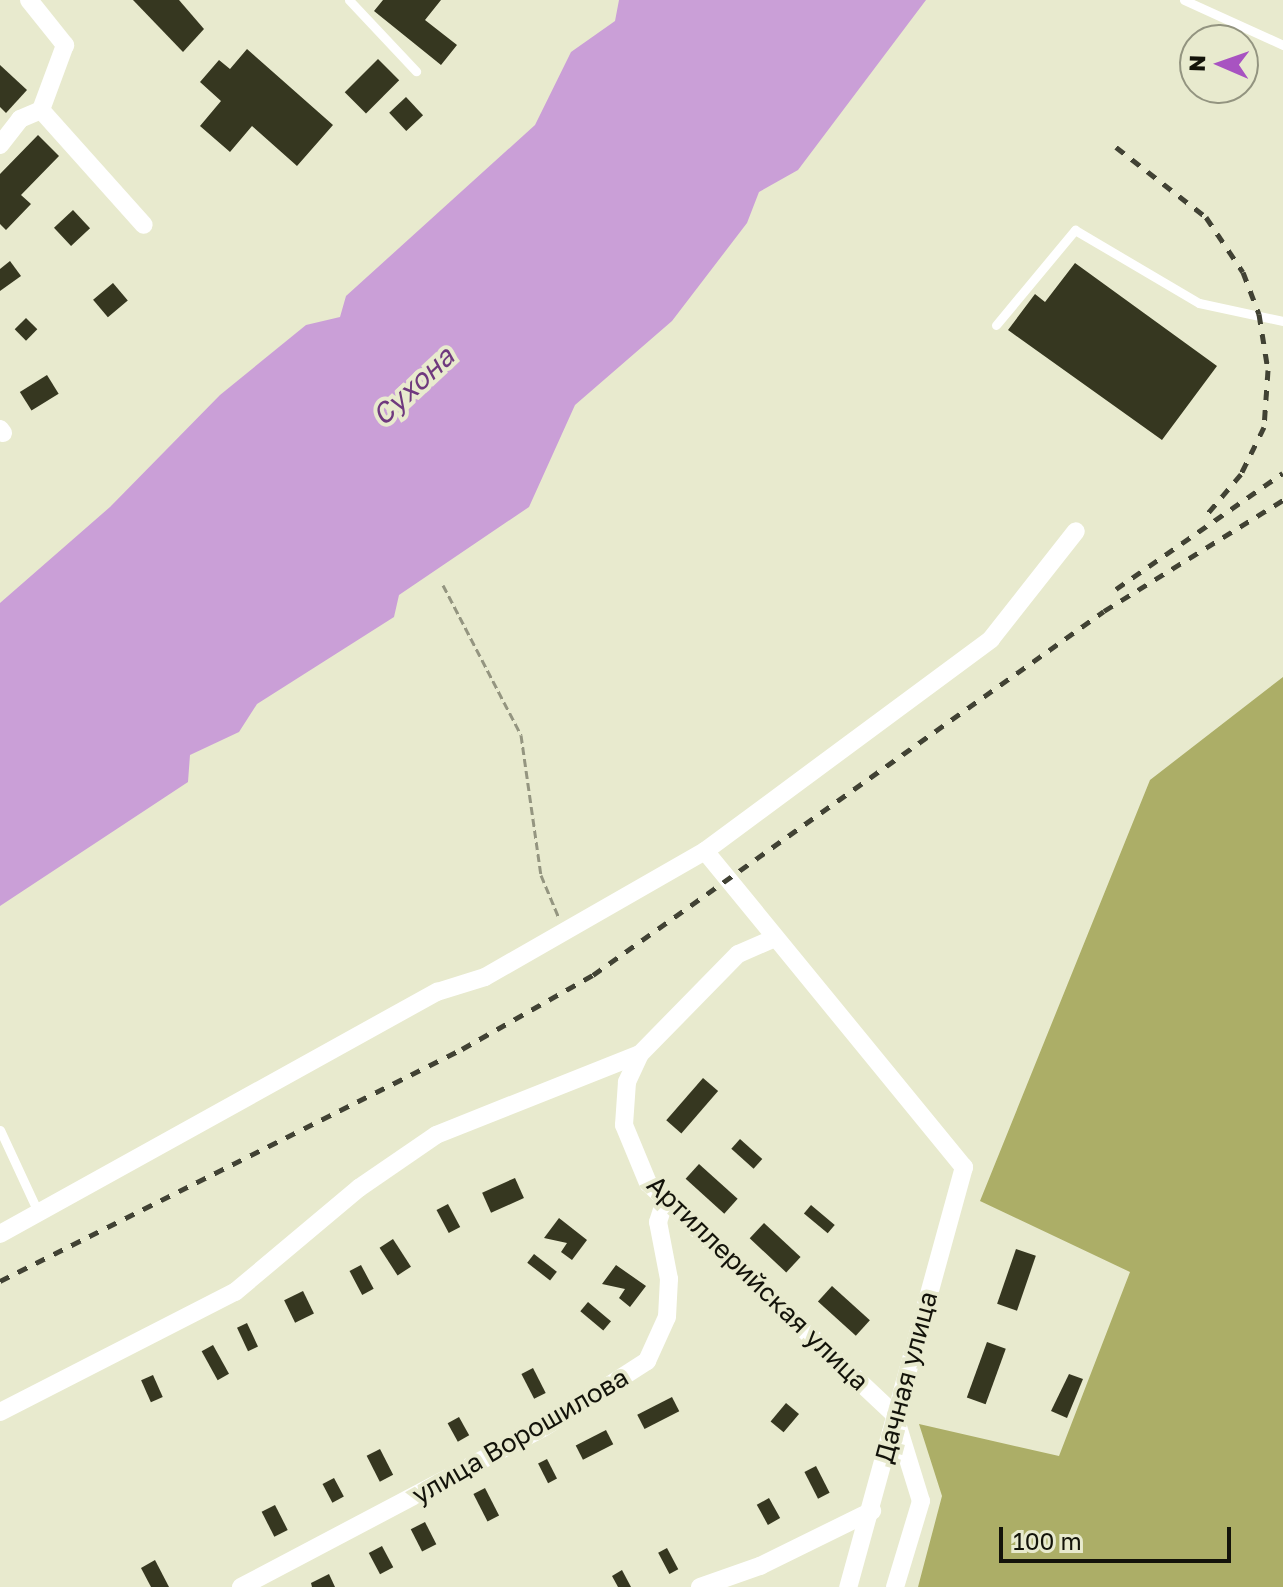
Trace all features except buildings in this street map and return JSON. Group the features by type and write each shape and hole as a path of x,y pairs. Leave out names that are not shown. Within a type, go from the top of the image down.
{"street":[{"path":"29,0 65,45 41,110 44,121 144,225"},
{"path":"0,145 20,119 41,110"},
{"path":"0,1234 437,992 485,977 705,851 991,639 1076,531"},
{"path":"705,851 775,938"},
{"name":"Артиллерийская улица","path":"775,938 738,954 640,1054 627,1082 624,1125 636,1163 665,1200 894,1414"},
{"name":"Дачная улица","path":"775,938 964,1167 894,1414 872,1511 848,1587"},
{"name":"Артиллерийская улица","path":"0,1412 235,1292 359,1188 436,1135 640,1054"},
{"name":"улица Ворошилова","path":"241,1587 543,1428 647,1361 667,1317 669,1279 658,1222 665,1200"},
{"path":"894,1414 921,1501 895,1587"},
{"path":"700,1587 760,1566 872,1511"}],"lane":[{"path":"349,0 416,71"},
{"path":"1184,0 1283,45"},
{"path":"996,325 1075,230 1199,303 1283,321"},
{"path":"0,1130 39,1214"}],"path":[{"path":"443,585 521,735 541,875 565,933"}],"green space":[{"path":"1283,677 1283,1587 918,1587 942,1496 919,1424 1059,1456 1130,1272 980,1201 1150,780"}],"water":[{"name":"Сухона","path":"619,0 926,0 798,170 759,192 747,223 672,321 575,405 529,507 399,595 394,617 257,704 239,732 190,755 188,782 0,906 0,603 110,507 220,395 306,325 340,317 346,296 535,125 571,52 615,21"}],"railway":[{"path":"1116,147 1206,217 1243,272 1259,314 1268,370 1264,427 1241,474 1208,513"},
{"path":"1116,589 1283,473"},
{"path":"0,1281 462,1049 593,975 1104,611 1283,500"}]}
